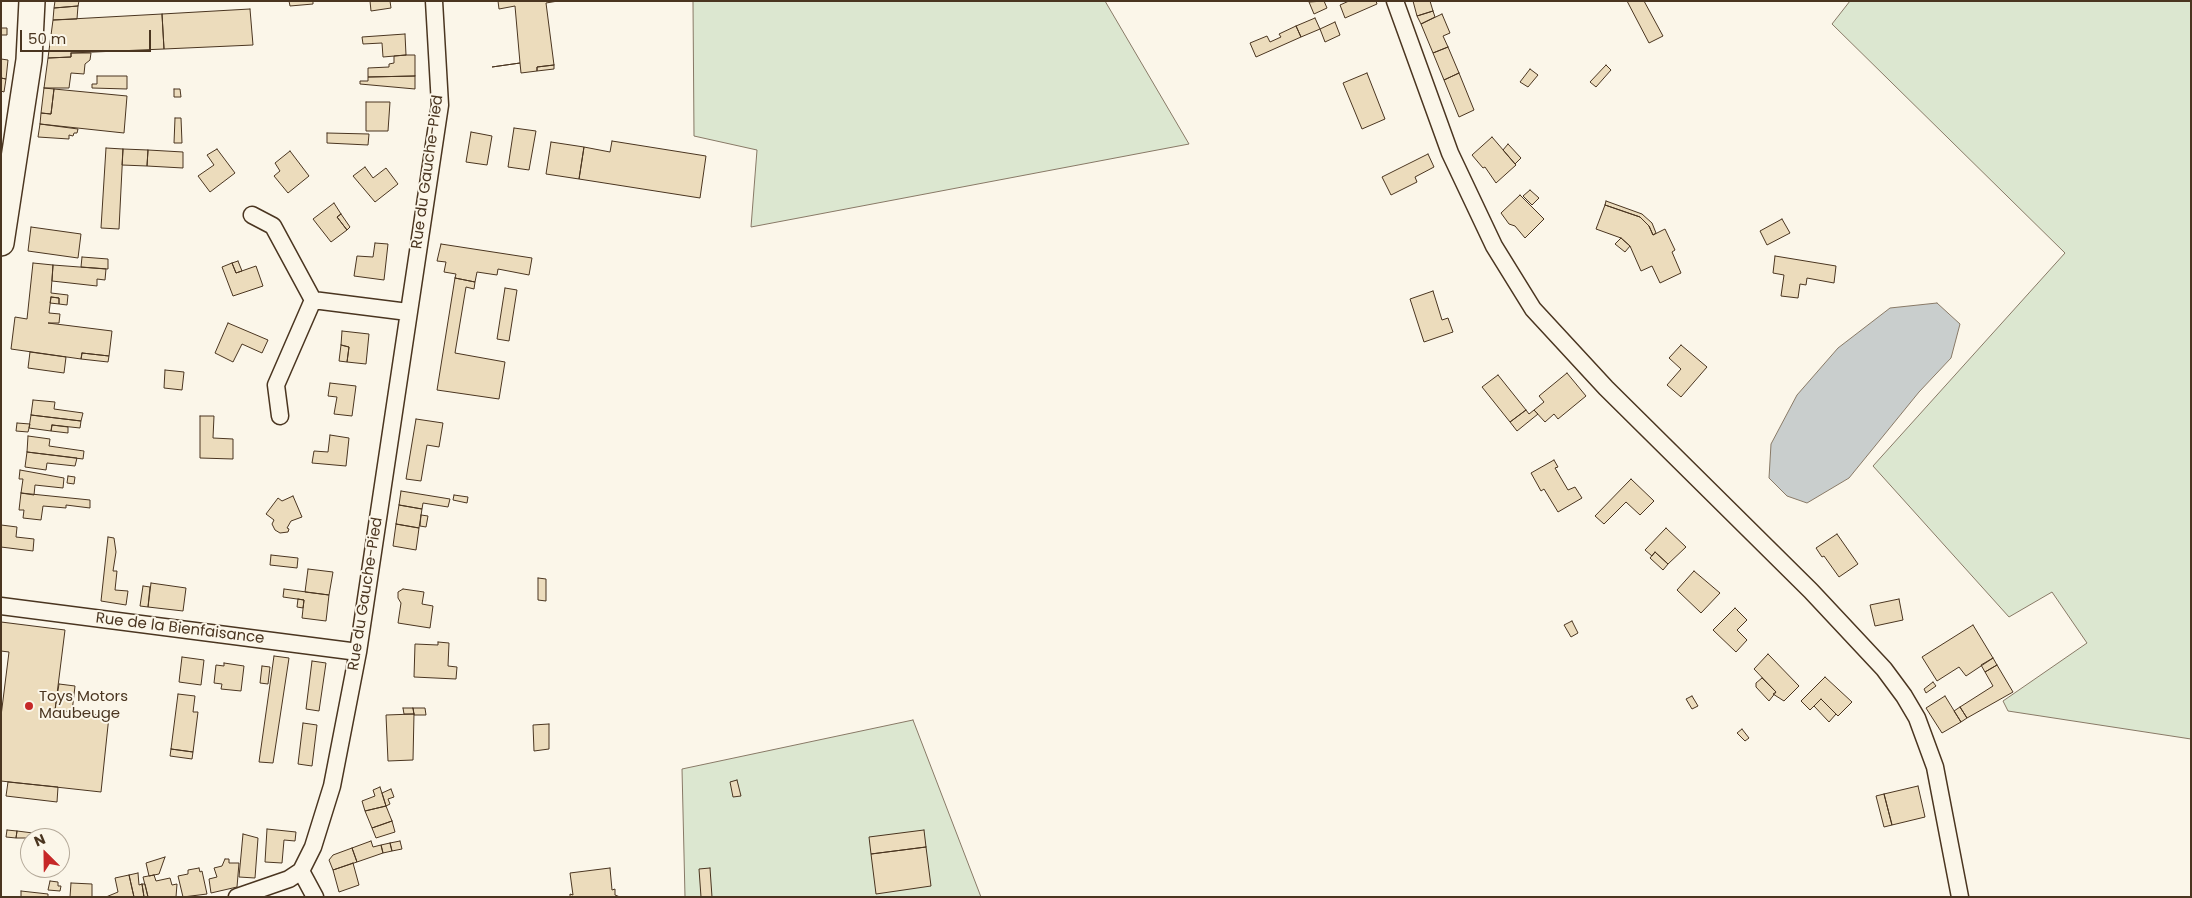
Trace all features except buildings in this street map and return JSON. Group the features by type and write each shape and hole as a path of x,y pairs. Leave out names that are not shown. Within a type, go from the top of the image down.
{"main road":[{"path":"1,243 3,215 29,60 32,1"}],"street":[{"name":"Rue du Gauche-Pied","path":"301,871 314,847 332,786 358,652 440,105 434,1"},
{"path":"1395,1 1450,153 1494,246 1533,309 1606,388 1812,592 1884,669 1904,696 1917,718 1935,767 1960,897"},
{"path":"252,215 273,226 313,300"},
{"path":"313,300 408,312"},
{"path":"280,416 276,385 313,300"},
{"name":"Rue de la Bienfaisance","path":"1,606 358,652"},
{"path":"237,897 288,878 301,871 314,897"}],"green space":[{"path":"693,1 1105,1 1189,144 751,227 757,150 694,136"},
{"path":"1850,1 2191,1 2191,739 2008,711 2003,701 2087,643 2052,592 2009,617 1873,466 2065,253 1832,24"},
{"path":"913,720 981,897 685,897 682,769"}],"shaded area":[{"path":"1937,303 1960,324 1951,358 1919,392 1849,478 1807,503 1787,496 1769,478 1771,444 1797,395 1838,348 1890,308"}],"place":[{"name":"Toys Motors Maubeuge","path":"29,706"}]}
